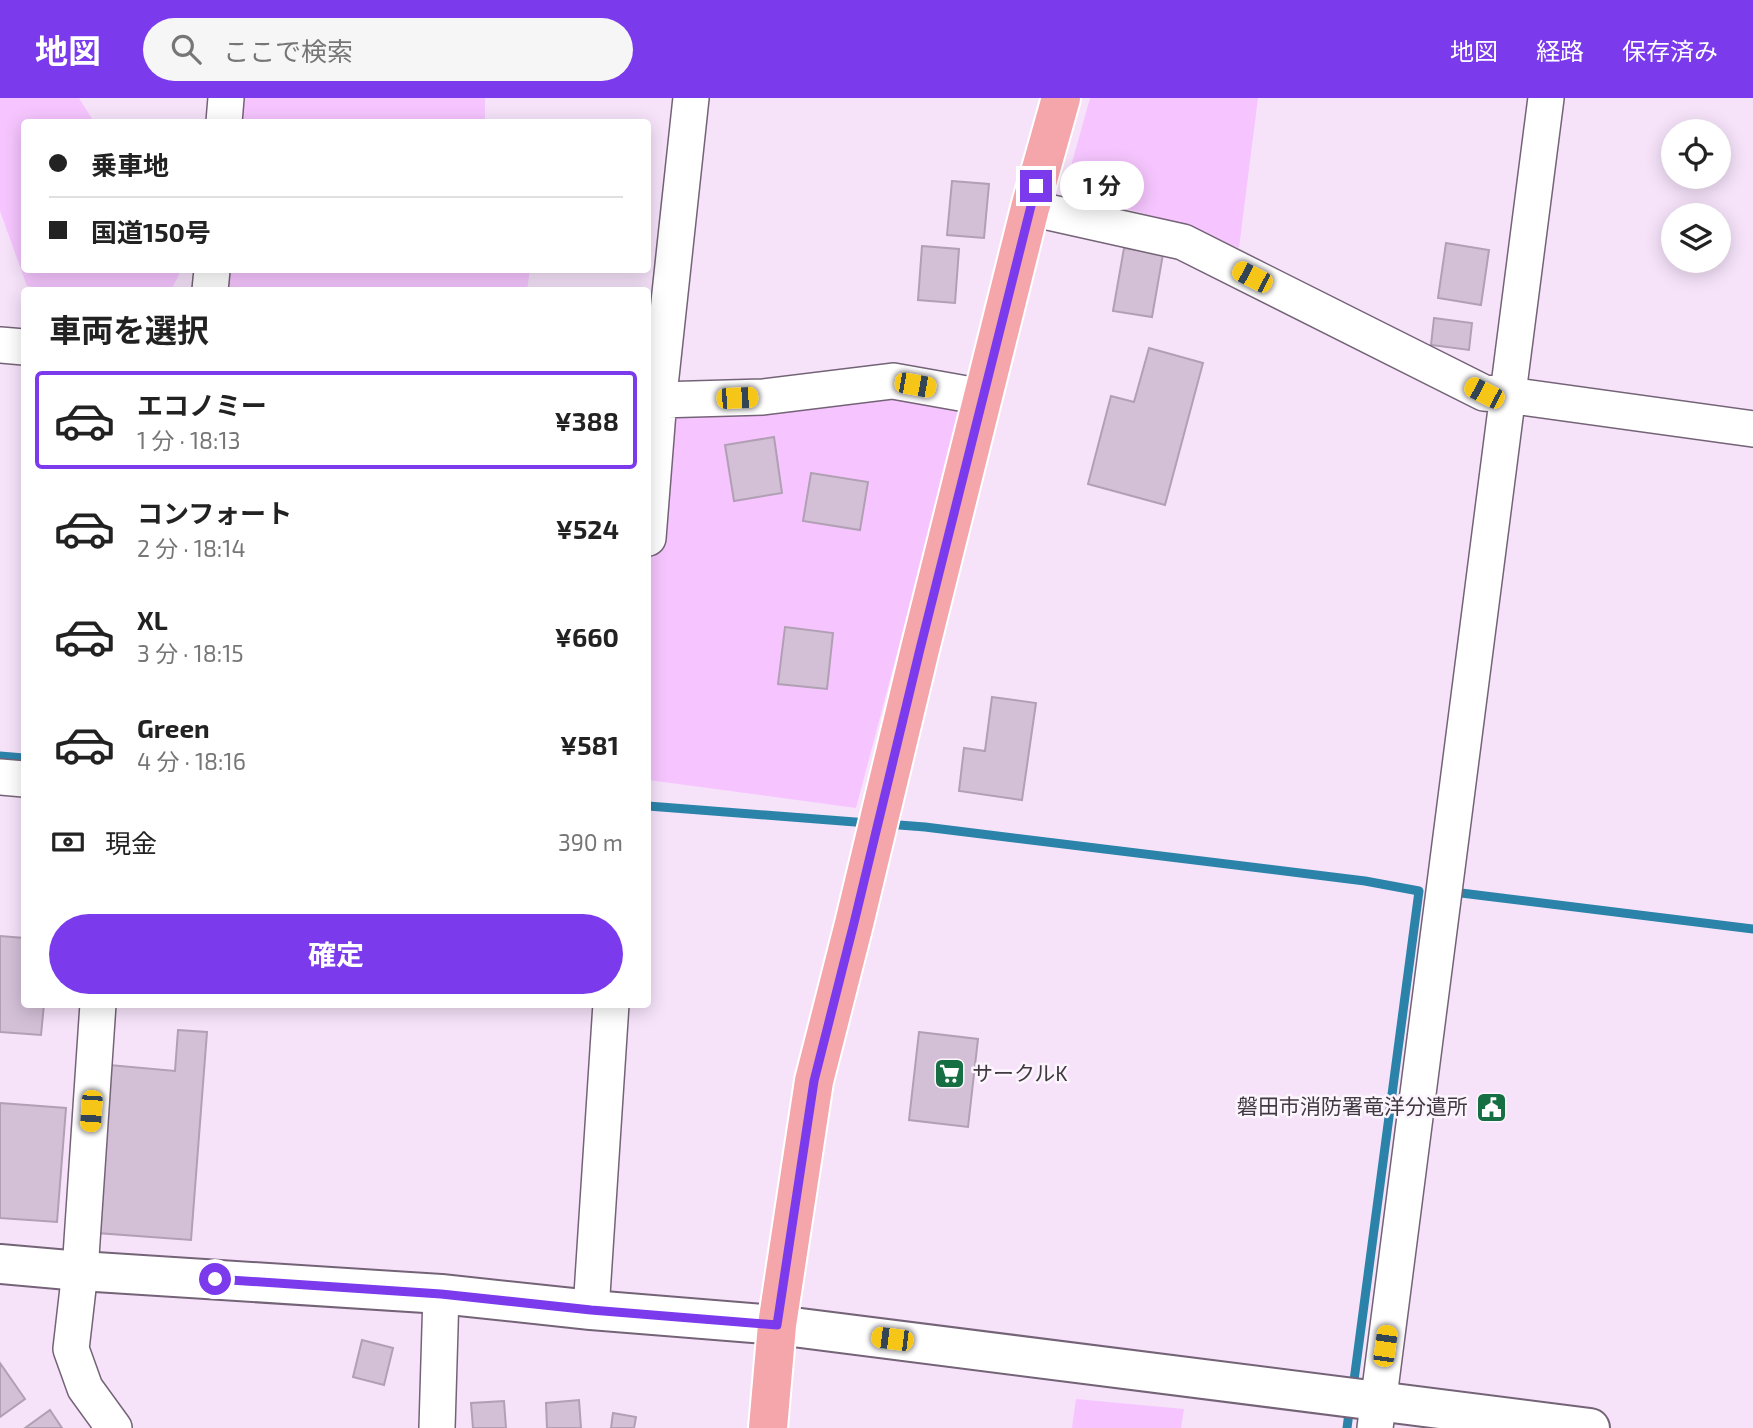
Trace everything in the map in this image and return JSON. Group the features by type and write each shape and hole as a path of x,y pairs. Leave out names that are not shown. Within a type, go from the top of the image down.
{"highway":[{"path":"768,1428 777,1325 814,1081 1030,208 1061,98"}],"street":[{"path":"224,119 226,98"},
{"path":"651,455 653,400 691,98"},
{"path":"1376,1414 1546,98"},
{"path":"1030,208 1183,242 1484,393 1753,429"},
{"path":"0,345 21,347"},
{"path":"653,400 762,397 892,381 984,397"},
{"path":"0,777 21,779"},
{"path":"99,1008 80,1271 71,1349 85,1388 114,1428"},
{"path":"591,1310 611,1008"},
{"path":"0,1264 441,1294 591,1310 777,1325 1376,1414 1590,1428"},
{"path":"437,1428 441,1294"}],"shaded area":[{"path":"0,98 79,98 92,119 21,119 21,269 0,211"},
{"path":"244,98 485,98 485,119 242,119"},
{"path":"1090,98 1258,98 1239,248 1160,218 1064,191"},
{"path":"22,273 179,273 173,287 27,286"},
{"path":"228,273 530,273 527,287 226,287"},
{"path":"895,398 961,412 856,808 651,780 651,500 659,400"},
{"path":"1076,1399 1184,1409 1181,1428 1072,1428"}],"building":[{"path":"952,181 989,184 984,238 947,235"},
{"path":"1446,243 1489,250 1481,305 1438,298"},
{"path":"922,246 959,249 955,303 918,300"},
{"path":"1124,248 1163,254 1152,317 1113,311"},
{"path":"1434,318 1472,323 1469,350 1431,345"},
{"path":"1149,348 1203,363 1165,505 1088,484 1111,396 1134,402"},
{"path":"774,437 782,493 734,501 725,445"},
{"path":"811,473 868,482 860,530 803,521"},
{"path":"785,627 833,633 827,689 778,684"},
{"path":"992,697 1036,703 1022,800 959,791 964,748 985,751"},
{"path":"0,936 21,938 21,1008 44,1008 41,1035 0,1032"},
{"path":"178,1030 207,1032 191,1240 97,1233 110,1065 175,1071"},
{"path":"919,1032 978,1039 968,1127 909,1120"},
{"path":"0,1103 66,1108 57,1222 0,1218"},
{"path":"362,1340 393,1348 384,1385 353,1377"},
{"path":"0,1363 25,1399 0,1417"},
{"path":"579,1400 581,1428 547,1428 546,1403"},
{"path":"504,1401 506,1428 473,1428 471,1403"},
{"path":"50,1410 62,1428 25,1428"},
{"path":"613,1413 636,1417 634,1428 611,1428"}],"waterway":[{"path":"0,756 21,758"},
{"path":"651,806 868,823"},
{"path":"886,824 1365,881 1419,891"},
{"path":"1353,1388 1419,891"},
{"path":"1453,892 1753,929"},
{"path":"1347,1428 1350,1405"}],"place":[{"name":"サークルK","path":"949,1074"},
{"name":"磐田市消防署竜洋分遣所","path":"1491,1107"}],"route":[{"path":"215,1279 441,1294 591,1310 777,1325 814,1081 1036,186"}]}
